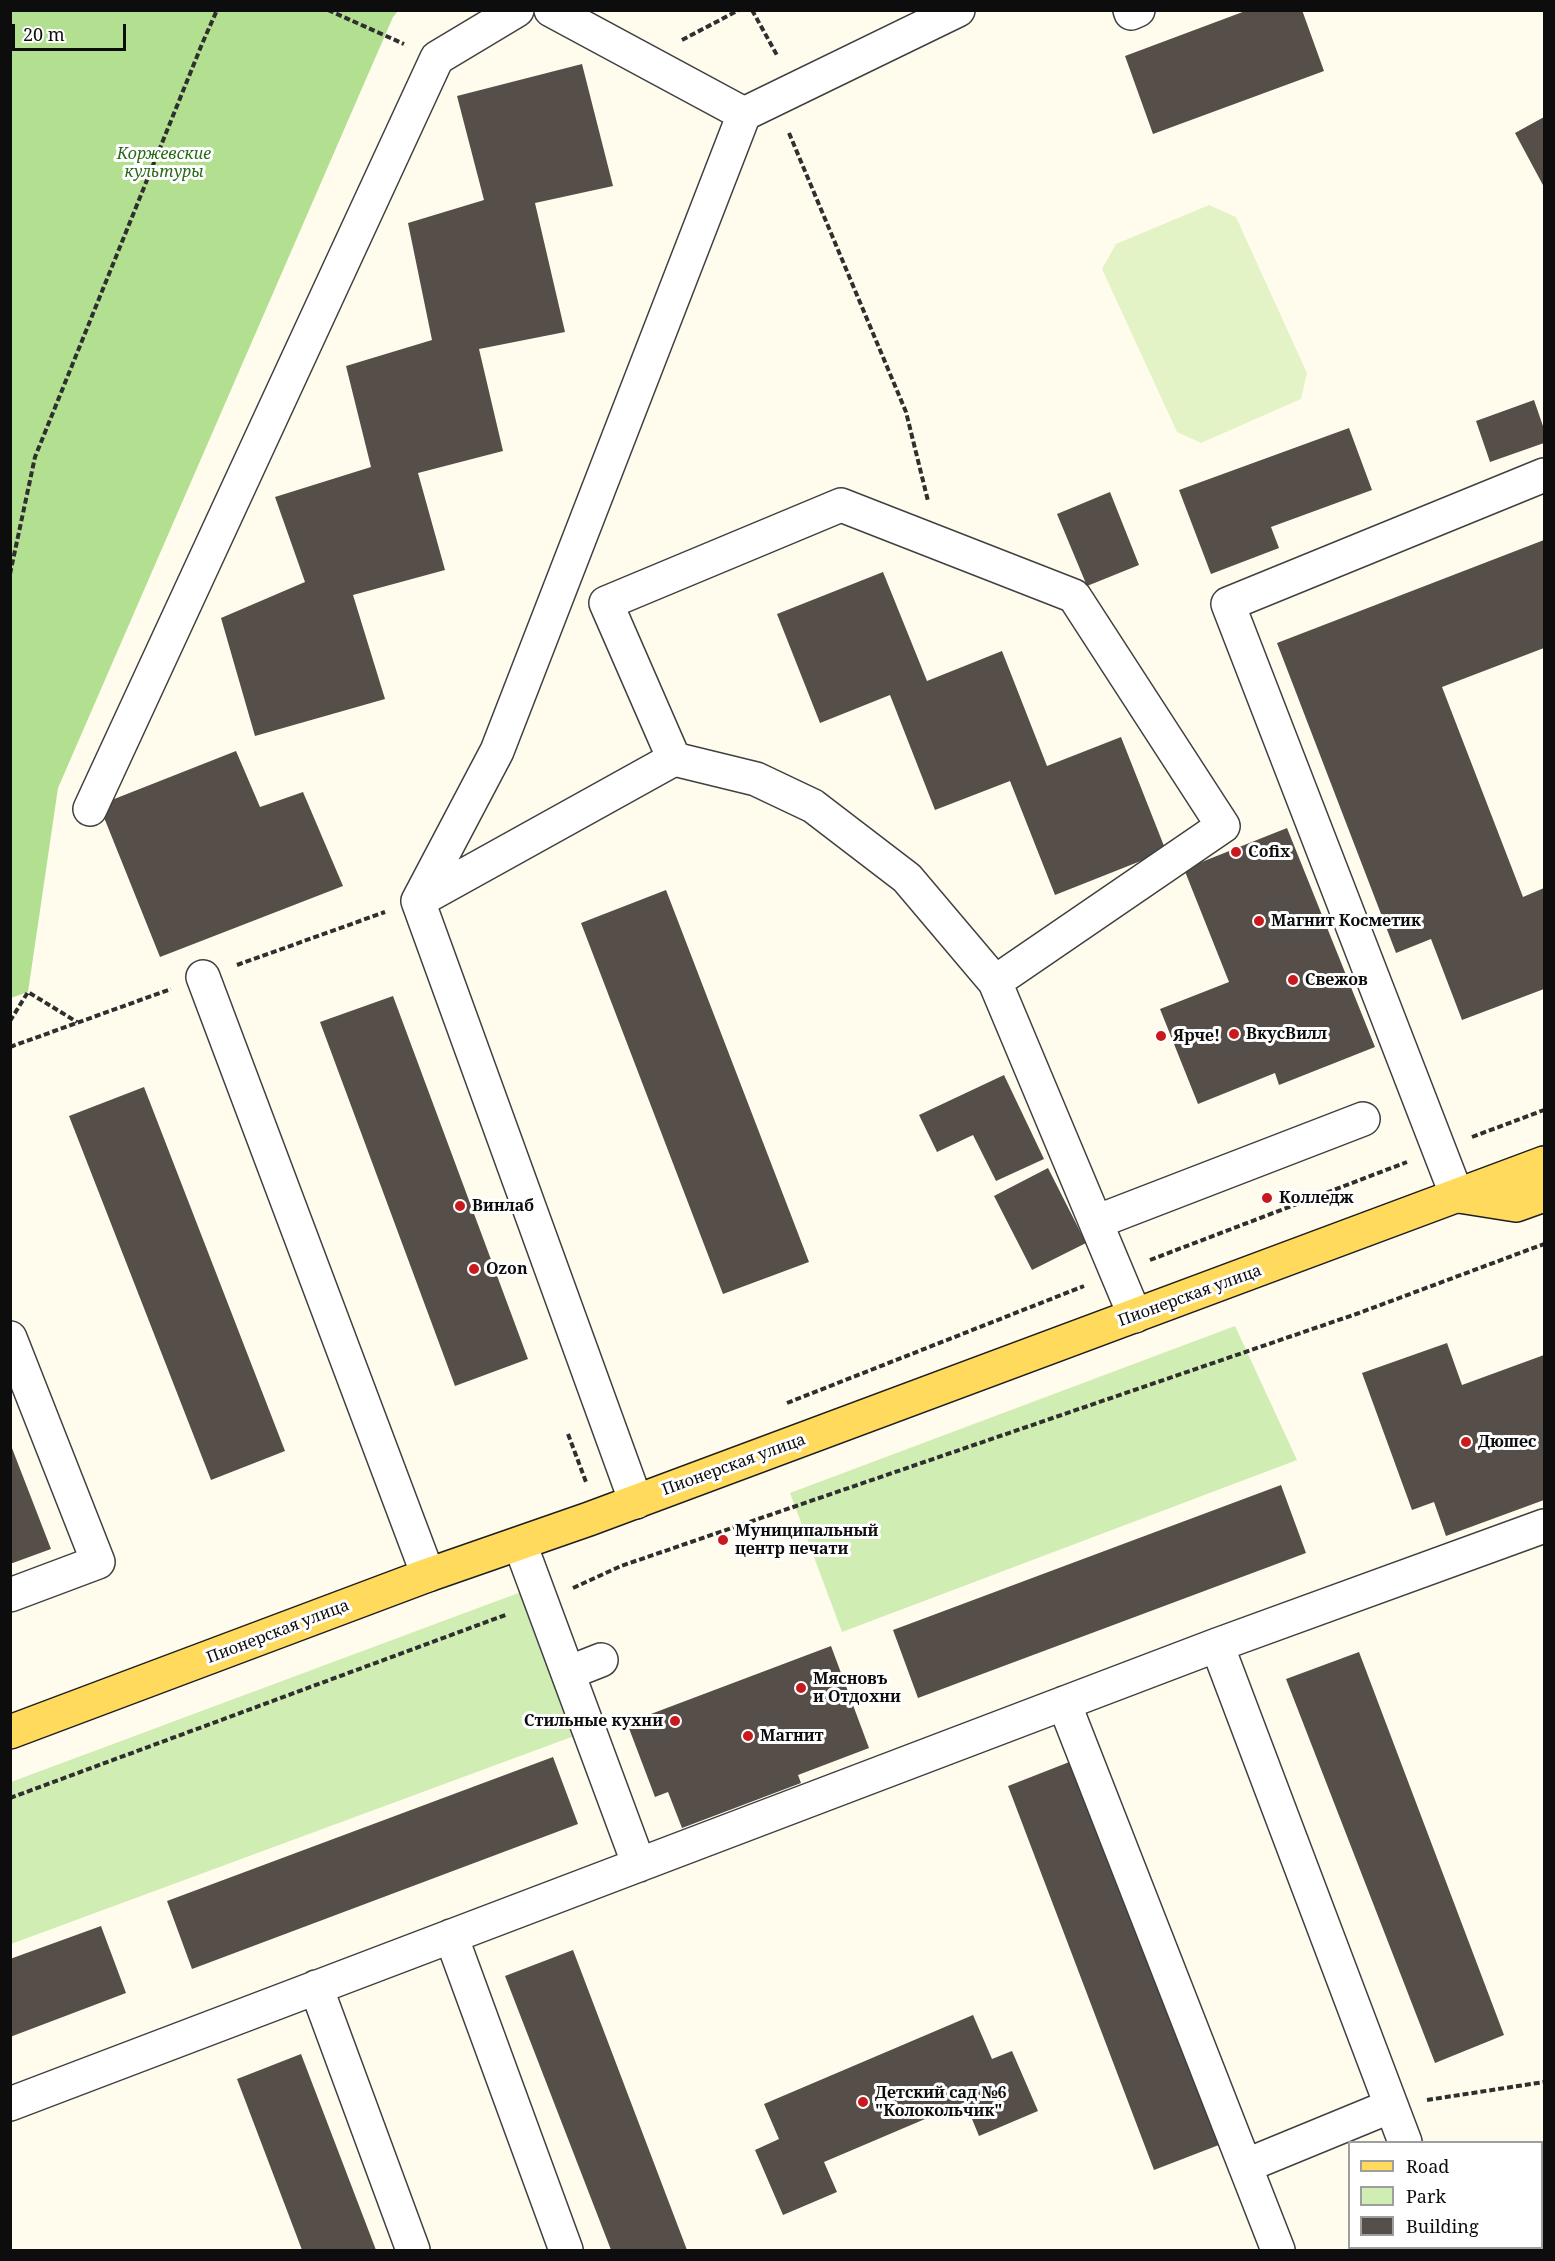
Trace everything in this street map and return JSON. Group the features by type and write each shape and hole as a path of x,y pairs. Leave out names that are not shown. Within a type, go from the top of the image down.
{"main road":[{"name":"Пионерская улица","path":"10,1732 428,1575 636,1502 1545,1163"},
{"name":"Пионерская улица","path":"1457,1196 1516,1205 1545,1195"}],"lane":[{"path":"90,809 436,58 517,10"},
{"path":"551,10 744,114"},
{"path":"636,1502 418,901 497,751 744,114 958,10"},
{"path":"1130,10 1131,13 1138,10"},
{"path":"1457,1196 1228,604 1545,476"},
{"path":"674,759 606,603 841,505 1074,596 1223,826 995,981"},
{"path":"418,901 674,759 756,779 813,806 907,878 995,981 1136,1316"},
{"path":"203,977 428,1575"},
{"path":"1096,1222 1363,1119"},
{"path":"10,1338 98,1562 10,1595"},
{"path":"10,2104 1216,1645 1446,1573 1545,1526"},
{"path":"520,1544 639,1865"},
{"path":"1216,1645 1405,2141"},
{"path":"568,1673 601,1659"},
{"path":"1064,1703 1278,2250"},
{"path":"451,1936 566,2250"},
{"path":"316,1987 413,2250"},
{"path":"1245,2166 1391,2106"}],"path":[{"path":"10,574 35,457 217,10"},
{"path":"328,10 436,58"},
{"path":"644,60 739,10"},
{"path":"752,10 906,412 939,544"},
{"path":"10,1021 28,992 78,1022"},
{"path":"777,1407 1117,1272 1545,1110"},
{"path":"10,1798 541,1602 621,1566 1359,1313 1545,1245"},
{"path":"568,1434 586,1483 624,1468"},
{"path":"1391,2106 1545,2082"}],"green space":[{"name":"Коржевские культуры","path":"11,10 398,11 393,17 58,788 28,992 11,998"},
{"path":"1209,205 1236,217 1307,373 1301,399 1201,443 1177,432 1102,269 1116,244"},
{"path":"1235,1326 1297,1460 842,1632 790,1493"},
{"path":"521,1592 577,1735 11,1944 11,1782"}],"building":[{"path":"1248,10 1302,10 1324,71 1153,134 1125,56"},
{"path":"582,64 613,186 535,203 565,332 479,349 503,451 418,473 445,570 353,595 385,699 255,736 221,618 305,582 275,497 371,467 346,366 432,340 408,223 484,200 457,96"},
{"path":"1544,117 1544,187 1515,133"},
{"path":"1534,400 1544,429 1544,443 1490,462 1476,421"},
{"path":"1349,428 1372,490 1271,527 1279,548 1211,574 1179,490"},
{"path":"1110,492 1139,565 1087,586 1057,514"},
{"path":"1544,540 1544,648 1442,687 1523,897 1544,888 1544,989 1462,1020 1431,939 1396,953 1277,643"},
{"path":"883,572 927,681 1002,651 1047,766 1121,737 1166,851 1055,895 1010,781 935,810 890,695 820,723 777,614"},
{"path":"236,751 260,807 303,792 343,886 160,957 99,805"},
{"path":"1287,828 1375,1047 1279,1085 1275,1073 1198,1104 1160,1009 1229,982 1184,869"},
{"path":"666,890 809,1262 723,1294 581,923"},
{"path":"393,996 528,1359 455,1386 320,1022"},
{"path":"1004,1075 1044,1159 996,1181 973,1135 937,1152 919,1115"},
{"path":"144,1087 285,1451 211,1480 69,1116"},
{"path":"1048,1168 1086,1243 1032,1270 994,1196"},
{"name":"Дюшес","path":"1447,1343 1462,1385 1544,1355 1544,1500 1446,1536 1434,1502 1412,1510 1362,1373"},
{"path":"10,1443 51,1549 10,1564"},
{"path":"1281,1485 1306,1553 918,1698 893,1630"},
{"name":"Магнит","path":"831,1646 869,1748 798,1775 801,1783 682,1828 668,1792 655,1797 627,1723"},
{"path":"1359,1652 1504,2035 1435,2063 1286,1679"},
{"path":"553,1757 578,1824 192,1969 167,1901"},
{"path":"1077,1759 1224,2143 1154,2170 1008,1786"},
{"path":"101,1926 126,1993 10,2037 10,1959"},
{"path":"573,1950 687,2250 611,2250 505,1976"},
{"path":"973,2015 992,2059 1012,2051 1038,2111 979,2136 965,2102 824,2162 837,2192 783,2215 755,2150 779,2139 764,2104"},
{"path":"301,2054 376,2250 302,2250 237,2079"},
{"path":"1543,2163 1544,2250 1498,2250 1543,2249"}],"place":[{"name":"Cofix","path":"1236,852"},
{"name":"Магнит Косметик","path":"1259,921"},
{"name":"Свежов","path":"1293,980"},
{"name":"ВкусВилл","path":"1234,1034"},
{"name":"Ярче!","path":"1161,1036"},
{"name":"Колледж","path":"1267,1198"},
{"name":"Винлаб","path":"460,1206"},
{"name":"Ozon","path":"474,1269"},
{"name":"Дюшес","path":"1466,1442"},
{"name":"Муниципальный центр печати","path":"723,1540"},
{"name":"Мясновъ и Отдохни","path":"801,1688"},
{"name":"Стильные кухни","path":"675,1721"},
{"name":"Магнит","path":"748,1736"},
{"name":"Детский сад №6 \"Колокольчик\"","path":"863,2102"}]}
